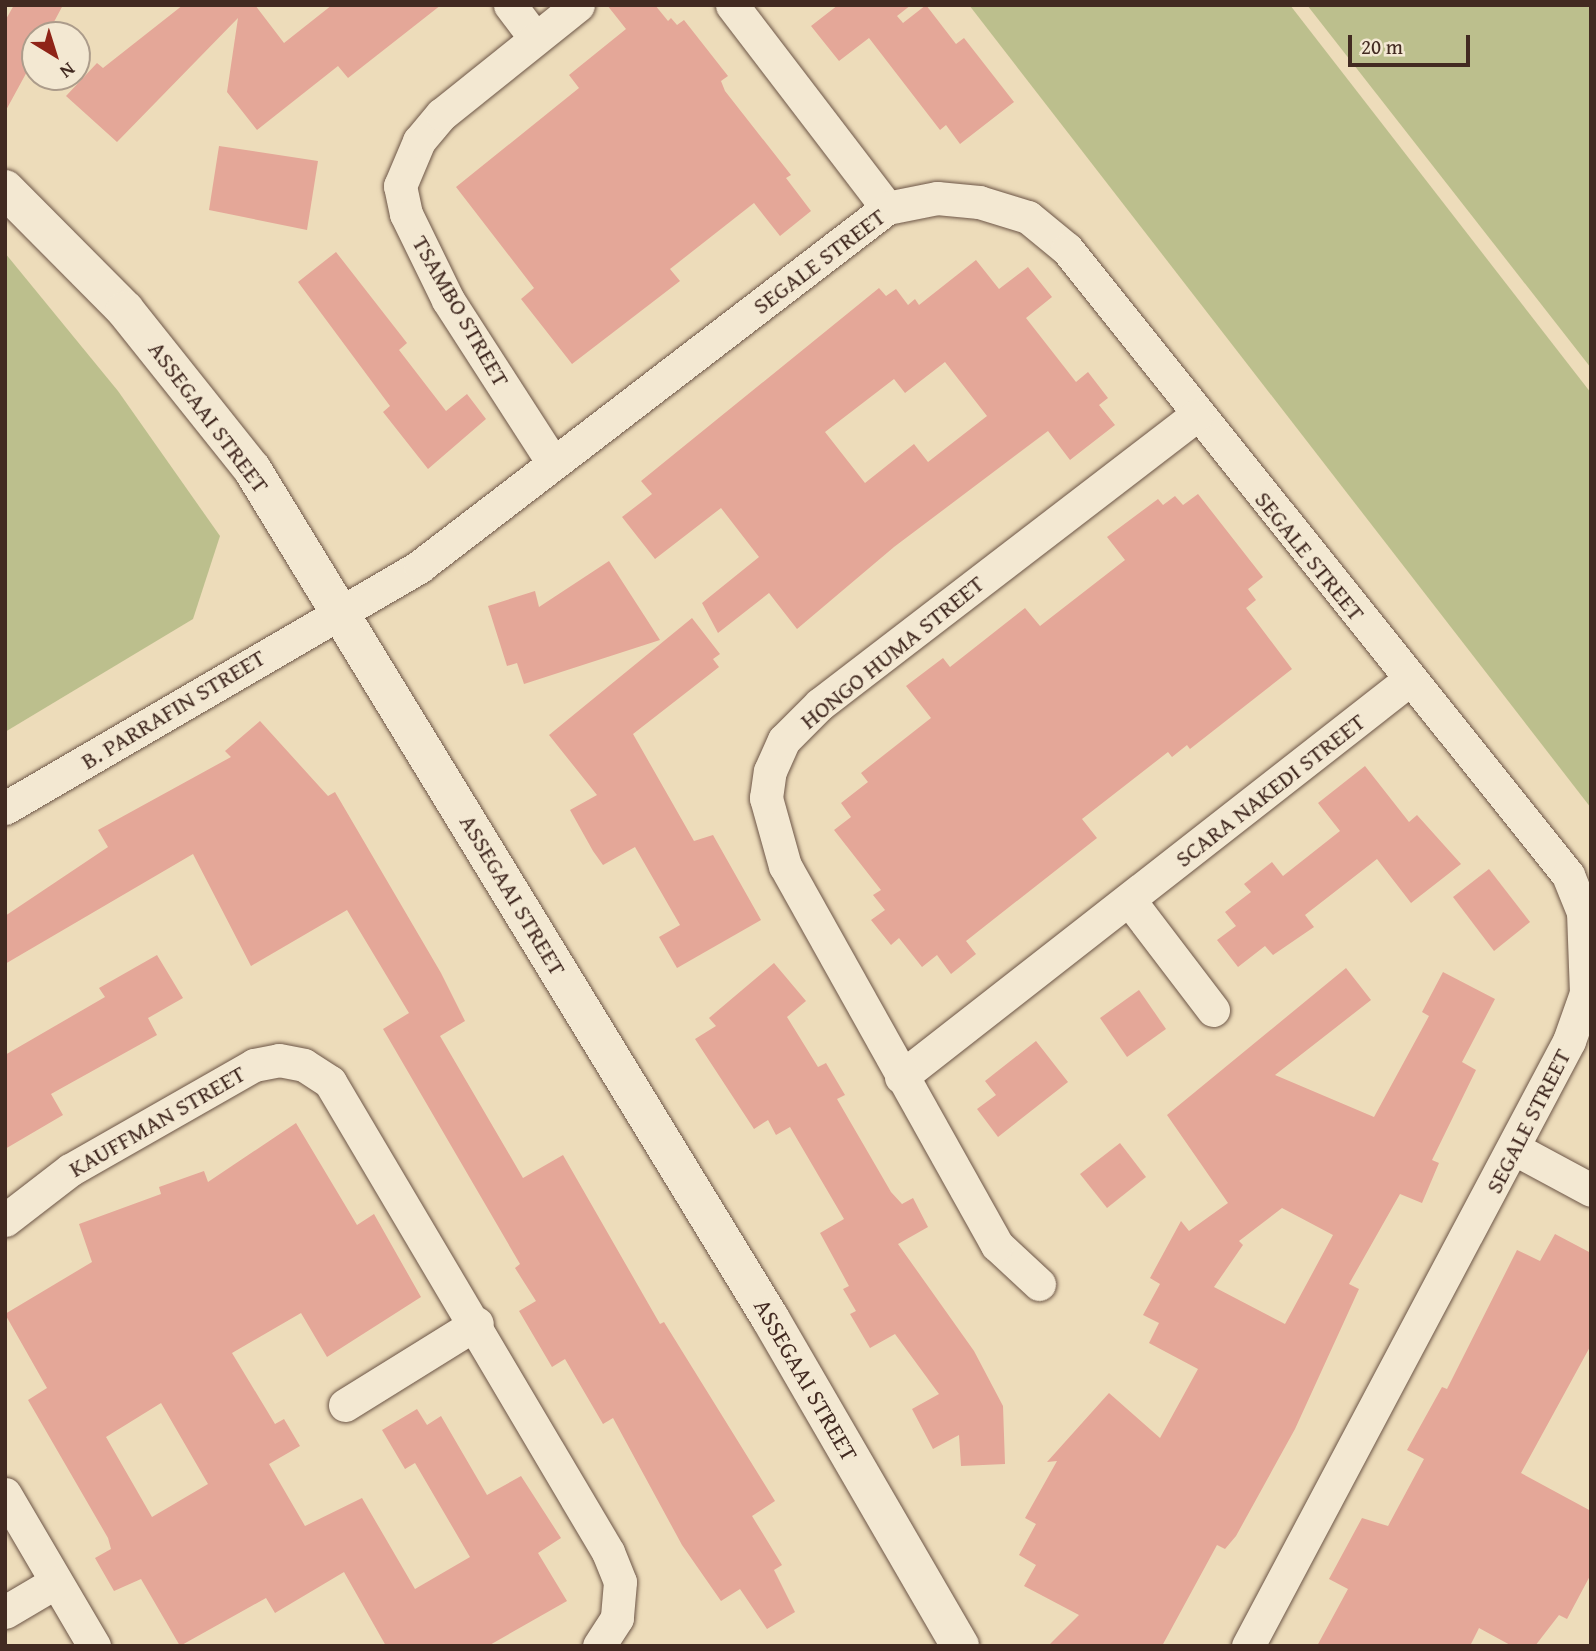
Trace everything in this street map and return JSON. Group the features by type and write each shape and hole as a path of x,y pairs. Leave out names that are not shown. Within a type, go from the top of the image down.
{"street":[{"path":"510,5 536,38"},
{"name":"TSAMBO STREET","path":"553,463 448,300 406,214 400,186 419,141 442,114 578,5"},
{"path":"732,5 887,208"},
{"name":"ASSEGAAI STREET","path":"5,189 35,213 188,383 252,469 770,1318 960,1646"},
{"name":"SEGALE STREET","path":"340,611 420,566 887,208 937,198 979,202 1028,217 1067,249 1196,415 1568,875 1583,912 1586,993 1569,1041 1515,1150 1248,1646"},
{"name":"HONGO HUMA STREET","path":"1040,1284 997,1245 785,866 766,798 770,771 785,740 820,704 1196,415"},
{"name":"B. PARRAFIN STREET","path":"5,808 340,611"},
{"name":"SCARA NAKEDI STREET","path":"901,1077 1130,901 1409,680"},
{"path":"1130,901 1213,1010"},
{"name":"KAUFFMAN STREET","path":"5,1220 70,1170 216,1084 254,1065 279,1060 304,1065 330,1082 351,1110 477,1323 616,1572 617,1618 598,1646"},
{"path":"1515,1150 1591,1190"},
{"path":"345,1405 477,1323"},
{"path":"5,1493 93,1646"},
{"path":"5,1612 56,1583"}],"green space":[{"path":"969,5 1290,5 1591,393 1591,808"},
{"path":"1307,5 1591,5 1591,368"},
{"path":"5,253 118,391 220,536 193,619 5,732"}],"building":[{"path":"14,5 63,5 54,21 21,21 21,83 5,112 5,21"},
{"path":"183,5 255,5 284,43 332,5 441,5 348,78 338,66 257,130 227,92 238,18 117,142 66,96 71,91 91,91 91,69 97,63 103,68"},
{"path":"607,5 655,5 668,21 671,18 677,25 684,20 728,76 721,81 725,91 791,175 786,178 811,211 780,236 754,203 670,269 680,281 572,364 521,299 534,288 456,187 579,88 569,75 626,29"},
{"path":"838,5 911,5 897,16 903,23 926,5 956,44 964,38 1014,102 960,144 946,125 940,130 869,38 839,61 811,26"},
{"path":"219,146 318,161 307,230 209,210"},
{"path":"336,252 407,343 399,350 446,411 467,394 486,419 428,469 383,412 390,406 298,282"},
{"path":"976,260 999,289 1028,267 1052,297 1026,318 1076,382 1088,372 1108,398 1099,405 1115,425 1070,460 1048,431 894,547 797,629 769,593 718,633 702,603 759,557 721,508 655,559 622,517 652,494 641,481 879,288 886,296 896,289 908,305 915,299 919,305","holes":["945,362 987,416 928,462 914,444 865,483 825,432 894,379 905,393"]},
{"path":"1198,494 1263,577 1248,589 1256,600 1246,608 1292,669 1190,749 1187,745 1172,757 1168,752 1082,819 1097,838 966,941 976,954 951,974 937,955 922,967 899,938 891,945 871,920 885,910 873,895 881,890 834,830 851,817 841,803 868,782 861,773 931,718 906,686 943,658 950,667 1025,608 1040,626 1125,560 1107,537 1158,499 1163,505 1175,496 1183,505"},
{"path":"609,561 660,640 524,684 517,663 507,666 488,606 535,591 539,607"},
{"path":"692,618 720,654 713,659 719,667 633,734 694,841 713,835 761,920 677,968 659,937 680,925 635,847 603,865 593,851 570,810 597,795 549,735"},
{"path":"260,721 328,796 335,792 441,973 465,1021 440,1036 523,1178 563,1155 660,1324 664,1322 775,1501 752,1516 782,1565 774,1570 795,1612 767,1629 740,1589 721,1601 682,1545 613,1418 603,1424 565,1359 552,1367 519,1311 536,1301 515,1268 520,1264 383,1029 409,1013 347,910 251,966 193,854 5,964 5,916 108,847 98,830 231,757 225,751"},
{"path":"1365,766 1409,822 1417,815 1461,864 1411,903 1377,859 1305,915 1314,927 1273,955 1265,946 1238,967 1217,940 1236,926 1225,912 1251,892 1244,884 1272,862 1283,876 1340,831 1318,803"},
{"path":"1489,869 1530,922 1494,951 1453,897"},
{"path":"157,955 183,998 148,1018 157,1035 51,1094 63,1115 5,1149 5,1055 105,997 99,988"},
{"path":"774,963 806,1001 787,1017 818,1067 826,1063 845,1095 837,1099 891,1192 902,1204 913,1198 928,1227 898,1244 974,1351 1003,1406 1005,1464 961,1466 959,1435 933,1449 912,1409 939,1394 895,1334 870,1348 850,1314 856,1311 843,1289 849,1286 820,1233 844,1219 790,1127 776,1135 768,1120 754,1129 695,1039 716,1026 709,1018"},
{"path":"1346,968 1371,1000 1275,1075 1374,1117 1429,1016 1422,1012 1443,972 1495,999 1462,1062 1476,1070 1432,1160 1439,1163 1422,1203 1400,1194 1349,1284 1359,1289 1295,1429 1236,1536 1225,1549 1217,1545 1162,1646 1048,1646 1079,1615 1024,1586 1036,1565 1019,1555 1036,1524 1025,1518 1057,1461 1047,1462 1109,1393 1160,1438 1198,1369 1149,1343 1159,1323 1143,1315 1160,1284 1150,1278 1181,1221 1189,1231 1228,1203 1167,1115","holes":["1282,1208 1333,1235 1285,1324 1214,1287 1243,1245 1239,1241"]},
{"path":"1139,990 1166,1029 1127,1057 1100,1018"},
{"path":"1036,1041 1068,1082 998,1137 977,1109 996,1095 985,1081"},
{"path":"296,1123 357,1225 374,1214 421,1297 327,1357 301,1313 232,1353 275,1424 284,1419 300,1446 269,1464 305,1526 362,1498 415,1589 470,1557 415,1463 405,1469 382,1430 417,1409 427,1425 441,1416 487,1495 521,1476 561,1538 538,1553 567,1601 488,1646 386,1646 344,1572 275,1613 266,1598 180,1646 141,1579 114,1591 95,1558 111,1549 108,1538 28,1400 47,1388 5,1314 92,1262 79,1224 161,1194 159,1187 204,1171 208,1182","holes":["161,1403 208,1484 152,1517 106,1437"]},
{"path":"1120,1143 1146,1177 1107,1208 1080,1174"},
{"path":"1555,1234 1591,1253 1591,1345 1521,1473 1591,1511 1591,1574 1567,1619 1559,1615 1535,1646 1512,1646 1479,1628 1470,1646 1317,1646 1348,1589 1329,1579 1362,1518 1388,1526 1424,1459 1407,1450 1442,1387 1447,1389 1517,1250 1540,1261"}]}
